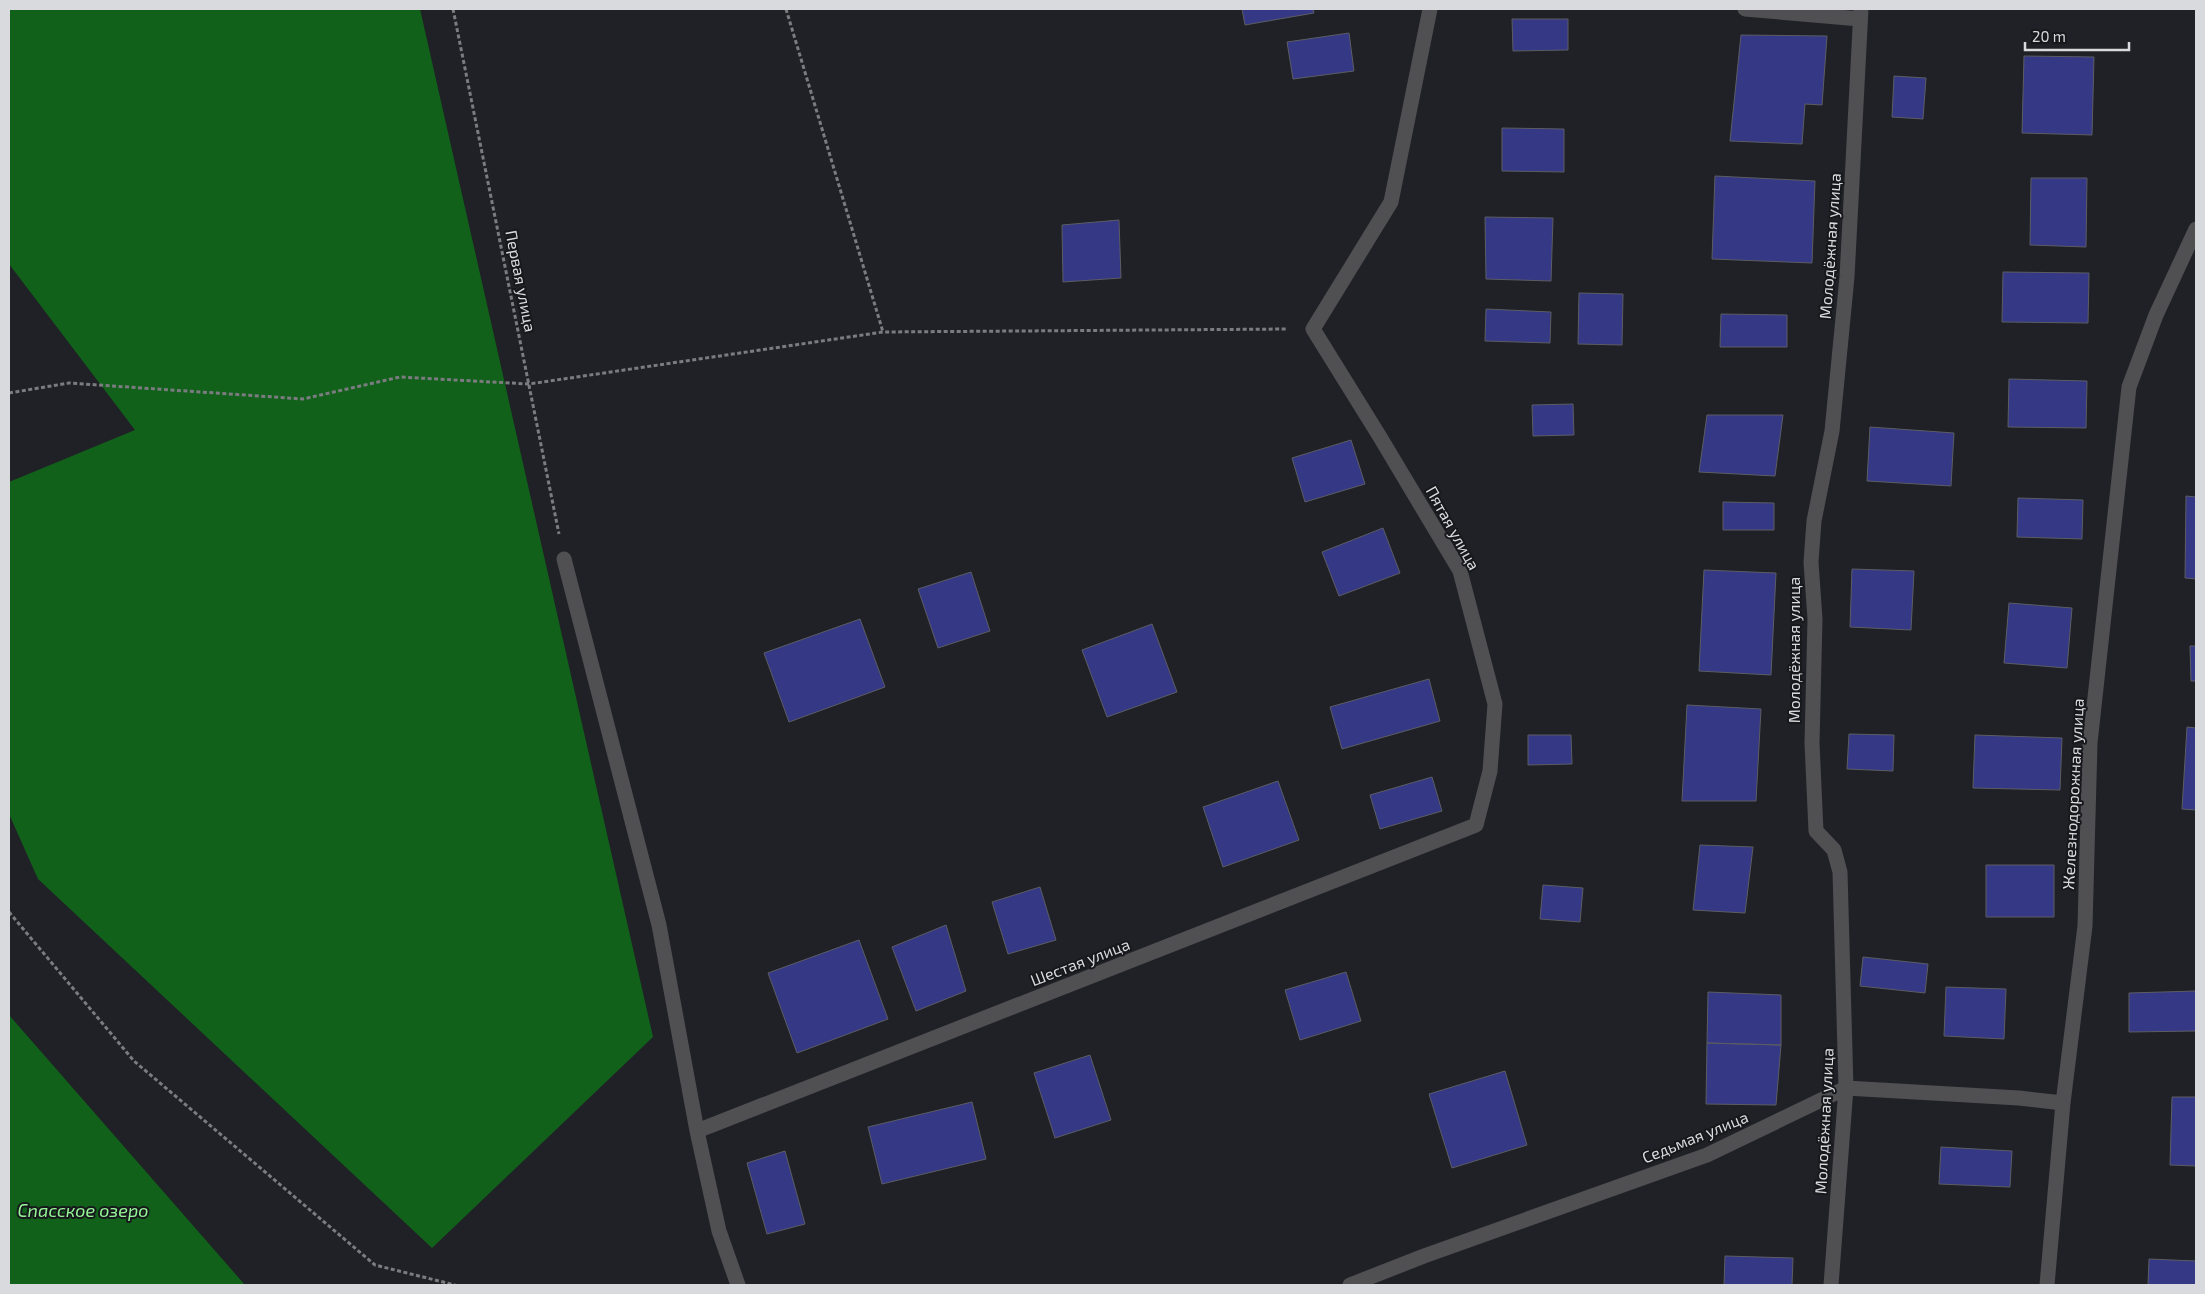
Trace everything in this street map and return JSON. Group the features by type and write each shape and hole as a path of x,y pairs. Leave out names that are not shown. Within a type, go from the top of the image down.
{"street":[{"path":"1312,329 1392,202 1430,9"},
{"path":"1745,9 1861,14"},
{"name":"Молодёжная улица","path":"1831,1285 1846,1088 1840,872 1834,850 1816,830 1812,743 1815,619 1811,562 1814,521 1832,431 1847,277 1861,14"},
{"name":"Железнодорожная улица","path":"2047,1285 2063,1103 2085,926 2090,743 2128,387 2156,315 2196,229"},
{"name":"Пятая улица","path":"1312,329 1460,571 1495,704 1490,771 1476,825"},
{"path":"564,559 658,925 697,1132 720,1231 738,1285"},
{"name":"Шестая улица","path":"697,1132 1476,825"},
{"name":"Седьмая улица","path":"1350,1285 1424,1256 1707,1155 1846,1088 2019,1098 2063,1103"}],"path":[{"name":"Первая улица","path":"453,9 564,559"},
{"path":"786,9 883,332"},
{"path":"9,393 69,383 303,400 400,377 529,384 883,332 1312,329"},
{"path":"9,912 134,1061 375,1265 455,1285"}],"shaded area":[{"path":"9,9 420,9 653,1037 432,1248 38,879 9,814 9,482 135,430 9,264"},
{"name":"Спасское озеро","path":"9,1015 245,1285 9,1285"}],"building":[{"path":"1242,9 1313,9 1314,13 1245,25"},
{"path":"1512,19 1568,19 1568,50 1513,51"},
{"path":"1349,33 1354,71 1293,79 1287,42"},
{"path":"1741,35 1827,36 1822,105 1805,104 1802,144 1730,141"},
{"path":"2024,56 2094,57 2092,135 2022,133"},
{"path":"1894,76 1926,78 1923,119 1892,117"},
{"path":"1502,128 1564,129 1564,172 1502,171"},
{"path":"1715,176 1815,181 1812,263 1712,259"},
{"path":"2031,178 2087,178 2086,247 2030,245"},
{"path":"1485,217 1553,218 1551,281 1486,279"},
{"path":"1119,220 1121,278 1063,282 1062,225"},
{"path":"2003,272 2089,273 2088,323 2002,322"},
{"path":"1579,293 1623,294 1622,345 1578,344"},
{"path":"1486,309 1551,312 1550,343 1485,341"},
{"path":"1721,314 1787,315 1787,347 1720,347"},
{"path":"2009,379 2087,381 2086,428 2008,427"},
{"path":"1573,404 1574,435 1533,436 1532,405"},
{"path":"1707,415 1783,415 1775,476 1699,472"},
{"path":"1870,427 1954,433 1951,486 1867,481"},
{"path":"1351,440 1365,484 1305,502 1292,458"},
{"path":"2186,496 2196,497 2196,579 2185,578"},
{"path":"2018,498 2083,500 2082,539 2017,537"},
{"path":"1723,502 1774,503 1774,530 1723,530"},
{"path":"1383,528 1400,573 1339,596 1322,552"},
{"path":"1852,569 1914,571 1911,630 1850,627"},
{"path":"1704,570 1776,573 1771,675 1699,671"},
{"path":"971,572 990,631 938,648 918,589"},
{"path":"2009,603 2072,608 2067,668 2004,663"},
{"path":"860,619 885,687 789,722 764,653"},
{"path":"1152,624 1177,692 1107,717 1082,650"},
{"path":"2190,646 2196,646 2196,681 2191,681"},
{"path":"1429,679 1440,721 1342,749 1330,707"},
{"path":"1687,705 1761,709 1756,801 1682,801"},
{"path":"2187,727 2196,728 2196,810 2182,809"},
{"path":"1849,734 1894,735 1893,771 1847,769"},
{"path":"1528,735 1571,735 1572,764 1528,765"},
{"path":"1975,735 2062,738 2060,790 1973,788"},
{"path":"1432,777 1442,811 1380,829 1370,795"},
{"path":"1278,781 1299,840 1223,867 1203,807"},
{"path":"1700,845 1753,847 1745,913 1693,910"},
{"path":"1986,865 2054,865 2054,917 1986,917"},
{"path":"1543,885 1583,888 1580,922 1540,919"},
{"path":"1040,887 1056,940 1008,954 992,902"},
{"path":"946,925 966,991 916,1011 892,947"},
{"path":"859,940 888,1019 797,1053 768,973"},
{"path":"1863,957 1928,964 1925,993 1860,986"},
{"path":"1346,972 1361,1021 1300,1040 1285,990"},
{"path":"1946,987 2006,989 2004,1039 1944,1036"},
{"path":"2196,991 2196,1031 2129,1032 2129,993"},
{"path":"1708,992 1781,995 1781,1045 1707,1043"},
{"path":"1707,1043 1781,1045 1776,1105 1706,1104"},
{"path":"1090,1055 1111,1120 1055,1138 1034,1073"},
{"path":"1505,1071 1527,1145 1452,1168 1429,1094"},
{"path":"2172,1097 2196,1097 2196,1166 2170,1165"},
{"path":"972,1102 986,1159 882,1184 868,1127"},
{"path":"1941,1147 2012,1151 2010,1187 1939,1184"},
{"path":"785,1151 805,1224 767,1234 747,1163"},
{"path":"1725,1256 1793,1258 1792,1285 1724,1285"},
{"path":"2149,1259 2196,1261 2196,1285 2148,1285"}]}
